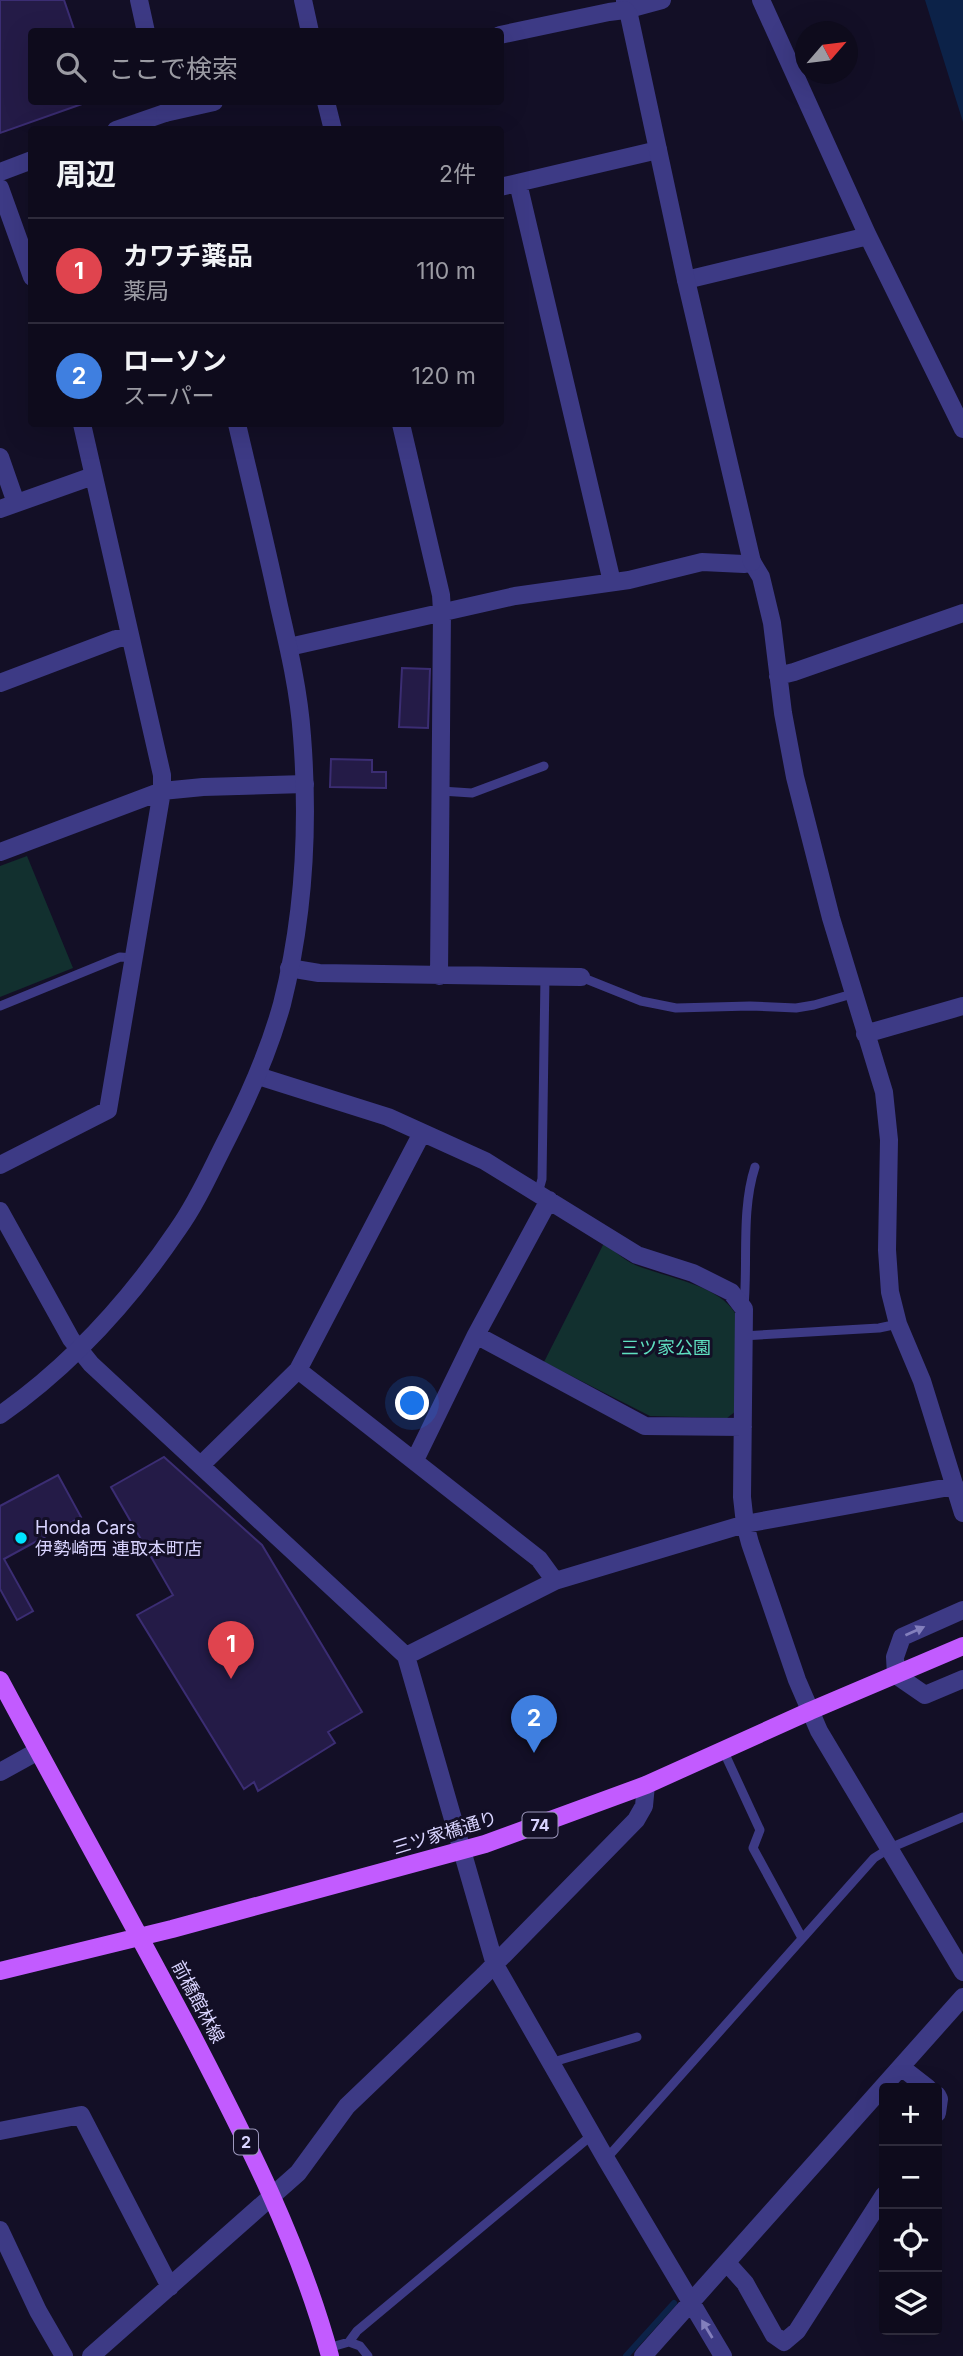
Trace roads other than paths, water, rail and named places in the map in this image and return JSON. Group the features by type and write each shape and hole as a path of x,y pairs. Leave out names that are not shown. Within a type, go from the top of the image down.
{"main road":[{"name":"三ツ家橋通り","path":"0,1971 461,1852 646,1785 963,1646"},
{"name":"前橋館林線","path":"0,1680 231,2111 272,2196 307,2279 329,2352"}],"street":[{"path":"139,0 145,28"},
{"path":"303,0 309,28"},
{"path":"504,35 625,5 662,0"},
{"path":"761,0 867,234 963,429"},
{"path":"625,5 752,562 761,577 772,623 795,778 852,994 884,1092 889,1140 887,1250 890,1292 898,1324 922,1381 963,1513"},
{"path":"129,126 203,105"},
{"path":"327,105 332,126"},
{"path":"611,582 509,185 658,150"},
{"path":"0,172 28,162"},
{"path":"0,188 28,266"},
{"path":"686,280 860,238 867,234"},
{"path":"0,1165 108,1110 162,791 162,775 83,427"},
{"path":"0,1415 53,1375 78,1350 130,1292 179,1228 258,1076 282,1003 304,867 305,784 299,703 289,647 238,427"},
{"path":"402,427 441,595 439,976"},
{"path":"0,457 8,506 93,476"},
{"path":"289,647 515,596 629,580 702,562 752,562"},
{"path":"778,676 963,612"},
{"path":"0,683 130,636"},
{"path":"0,852 162,791 305,784"},
{"path":"289,968 319,973 581,977"},
{"path":"865,1034 963,1006"},
{"path":"258,1076 387,1117 485,1161 636,1255 693,1273 731,1292 744,1309 742,1497 745,1524 797,1680 819,1731 963,1972"},
{"path":"201,1465 298,1370 422,1133"},
{"path":"415,1460 544,1197"},
{"path":"0,1211 78,1350 406,1656 495,1965 723,2356"},
{"path":"476,1335 645,1426 743,1427"},
{"path":"298,1370 539,1559 555,1581"},
{"path":"406,1656 555,1581 745,1524 955,1486"},
{"path":"963,1610 902,1637 895,1657 896,1675 925,1695 963,1679"},
{"path":"0,1772 38,1752"},
{"path":"91,2356 298,2173 347,2106 495,1965 636,1820 644,1806 646,1785"},
{"path":"643,2356 963,1997"},
{"path":"901,2067 922,2083"},
{"path":"0,2131 81,2115 170,2287"},
{"path":"727,2263 745,2283 774,2335 784,2342 797,2331 879,2203"},
{"path":"0,2230 23,2283 64,2356"}],"lane":[{"path":"441,791 472,793 544,766"},
{"path":"0,1006 120,957 134,958"},
{"path":"544,1197 545,976"},
{"path":"581,977 641,1001 676,1008 796,1008 852,994"},
{"path":"744,1309 747,1191 755,1167"},
{"path":"742,1336 879,1328 898,1324"},
{"path":"723,1749 760,1830 753,1848 802,1938"},
{"path":"606,2159 874,1858 890,1848 963,1817"},
{"path":"550,2063 637,2037"},
{"path":"329,2352 349,2342 357,2331 592,2135"},
{"path":"349,2342 360,2346 368,2356"}],"water":[{"path":"925,0 963,0 963,122"}],"waterway":[{"path":"626,2356 674,2303"}],"place":[{"name":"Honda Cars 伊勢崎西 連取本町店","path":"21,1538"},
{"name":"カワチ薬品","path":"231,1679"},
{"name":"ローソン","path":"534,1753"}],"park label":[{"name":"三ツ家公園","path":"666,1348"}]}
